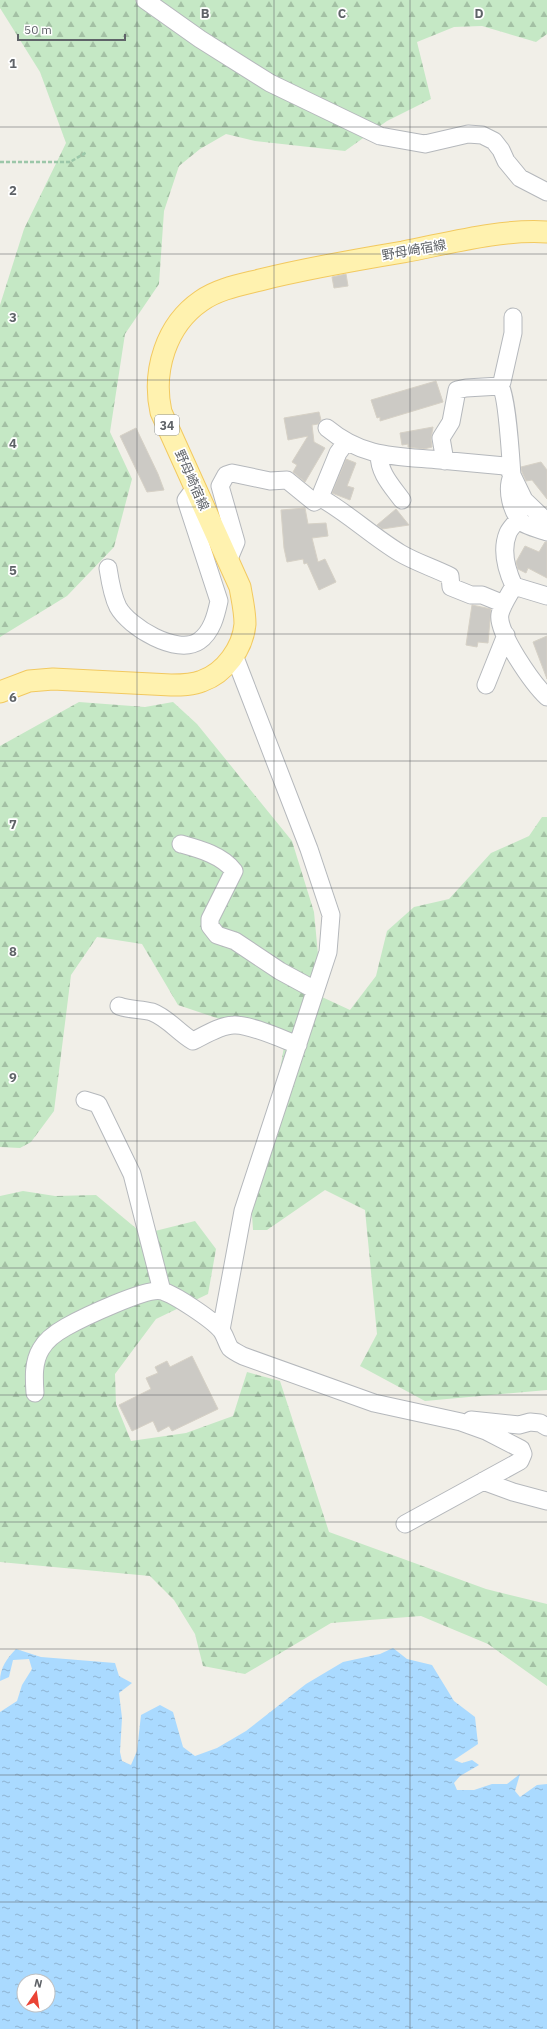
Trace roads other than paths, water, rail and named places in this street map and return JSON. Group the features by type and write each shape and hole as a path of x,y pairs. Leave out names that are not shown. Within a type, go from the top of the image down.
{"main road":[{"name":"野母崎宿線","path":"0,692 29,681 53,678 171,685 201,682 221,670 234,655 241,641 245,625 240,587 161,412 158,399 158,382 164,352 170,336 180,321 201,301 230,288 298,271 497,235 547,232"}],"street":[{"path":"145,0 183,28 270,83 380,136 425,144 468,134 482,135 494,141 506,161 520,178 547,192"},
{"path":"513,317 513,333 500,386 502,389 505,406 512,476 509,484 514,510 519,518 523,523 547,532"},
{"path":"445,461 441,438 451,422 457,390 500,386"},
{"path":"327,428 346,442 379,454 401,458 505,466 512,476 524,500 547,522"},
{"path":"321,498 338,453 346,442"},
{"path":"379,454 379,463 383,474 402,500"},
{"path":"228,561 236,542 220,486 226,475 232,474 270,481 287,480 314,502 321,498"},
{"path":"108,568 118,606 127,619 139,630 161,641 184,645 198,642 210,629 216,616 219,601 186,500 195,488"},
{"path":"321,498 342,510 363,528 401,554 450,576 451,588 471,595 482,595 504,604"},
{"path":"519,518 508,533 506,546 506,568 514,586 547,596"},
{"path":"514,586 499,616 506,635 520,664 536,687 547,697"},
{"path":"486,685 506,635"},
{"path":"221,1330 243,1211 328,952 331,915 309,849 234,655"},
{"path":"181,844 218,858 229,865 234,871 210,919 210,926 216,935 235,941 274,967 315,990"},
{"path":"119,1006 127,1009 152,1012 163,1018 193,1041 212,1031 234,1025 256,1030 298,1045"},
{"path":"84,1100 98,1104 132,1174 162,1291"},
{"path":"35,1393 33,1374 41,1349 50,1338 66,1327 119,1303 150,1291 162,1291 197,1311 221,1330 231,1348 243,1356 374,1403 461,1422 511,1442 521,1449 523,1454 520,1461 405,1524"},
{"path":"461,1422 476,1420 519,1425 530,1422 540,1423 547,1427"},
{"path":"483,1481 513,1492 547,1501"}],"water":[{"path":"393,1648 407,1659 432,1665 454,1701 475,1717 478,1744 454,1760 462,1763 472,1760 479,1765 460,1776 454,1783 457,1790 474,1790 492,1784 507,1784 520,1774 515,1791 520,1797 537,1785 547,1784 547,2029 0,2029 0,1712 17,1701 22,1685 32,1669 29,1659 13,1660 9,1677 0,1681 1,1672 5,1664 16,1649 41,1657 115,1663 119,1676 132,1683 119,1693 122,1718 120,1752 122,1761 131,1765 137,1751 141,1715 160,1705 173,1712 183,1747 195,1756 217,1748 246,1731 306,1684 343,1662 380,1654"}]}
